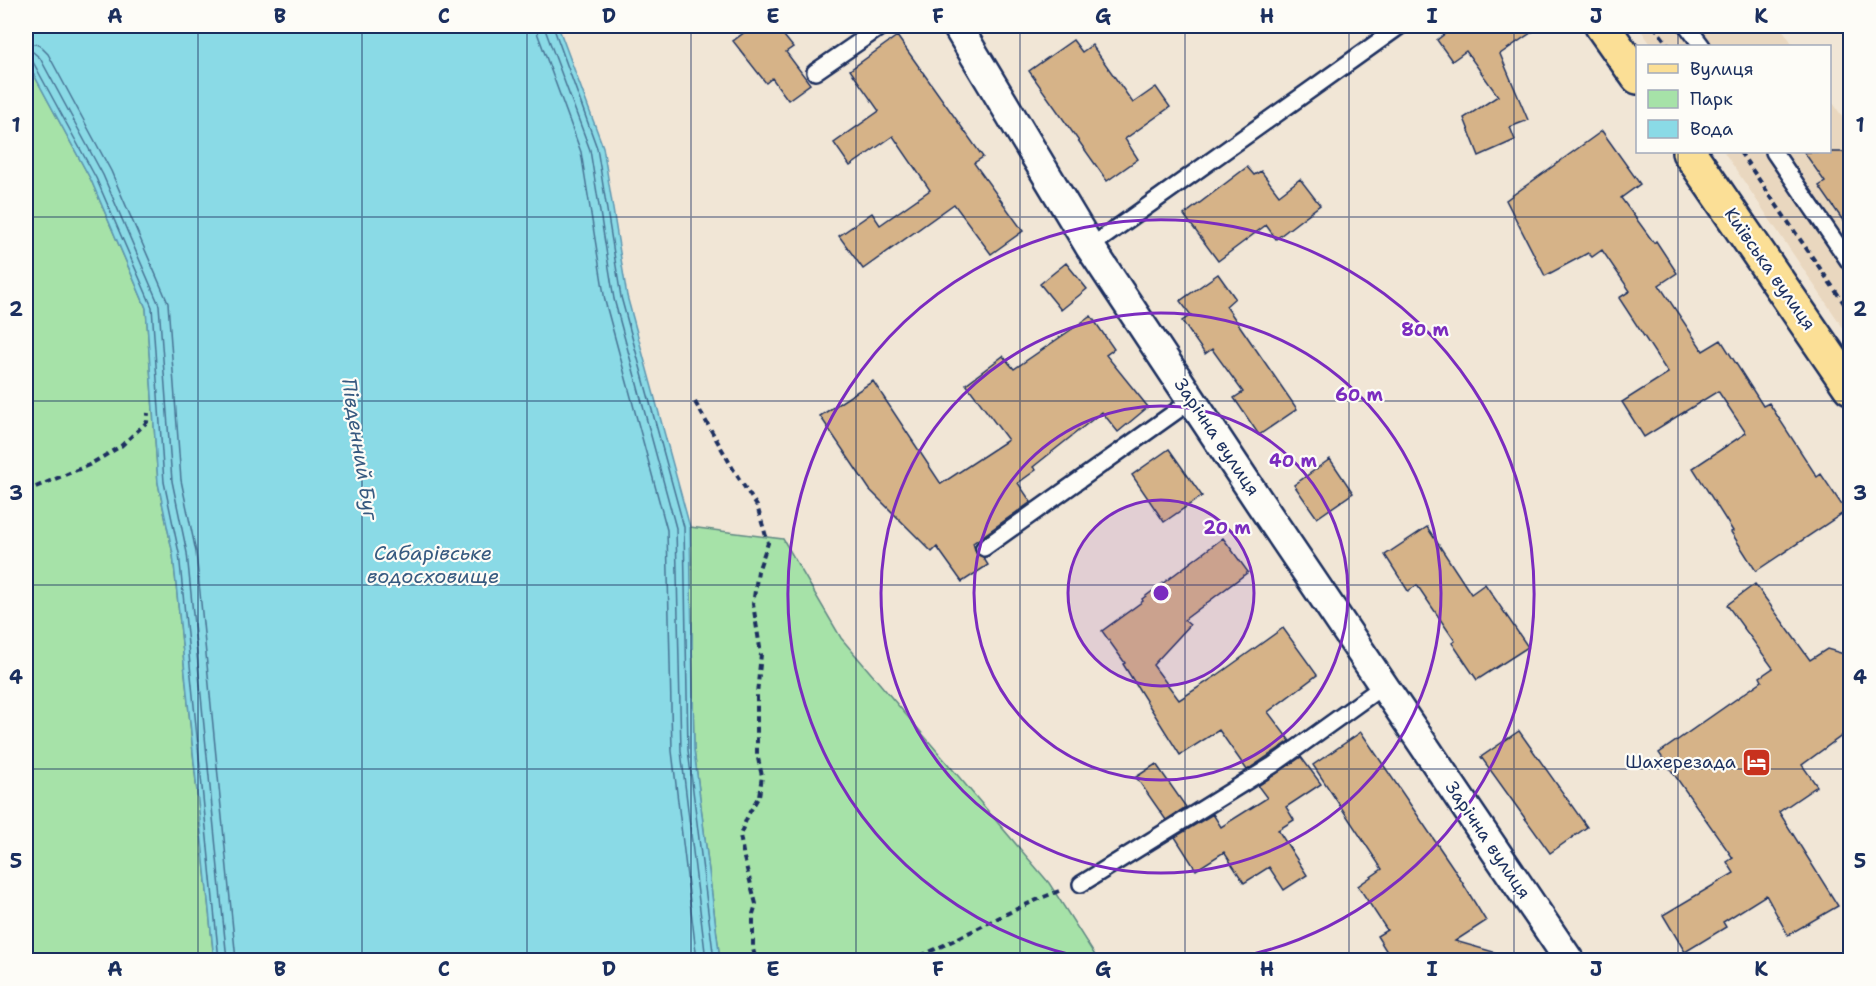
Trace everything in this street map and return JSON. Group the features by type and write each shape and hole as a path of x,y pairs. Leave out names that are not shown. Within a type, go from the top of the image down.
{"main road":[{"path":"1602,26 1636,74"},
{"name":"Київська вулиця","path":"1690,153 1851,387"}],"street":[{"name":"Зарічна вулиця","path":"957,26 1090,247 1569,960"}],"lane":[{"path":"815,72 882,26"},
{"path":"1090,247 1400,26"},
{"path":"1687,26 1701,45"},
{"path":"1775,153 1851,263"},
{"path":"984,548 1192,400"},
{"path":"1081,884 1273,765 1383,686"}],"path":[{"path":"1654,26 1668,45"},
{"path":"1741,153 1851,312"},
{"path":"695,402 757,506 768,543 758,571 753,604 761,654 757,694 757,754 762,776 759,796 740,835 756,904 753,914 753,949 756,960"},
{"path":"26,490 89,465 121,446 147,423 148,413"},
{"path":"911,960 943,947 1030,903 1081,884"}],"shaded area":[{"path":"1638,26 1780,26 1793,45 1651,45"},
{"path":"1831,100 1850,129 1850,338 1725,153 1831,153"}],"green space":[{"path":"26,60 91,180 146,308 158,483 173,554 214,960 26,960"},
{"path":"690,527 783,539 841,638 1049,883 1098,960 720,960 694,750"}],"water":[{"name":"Сабарівське водосховище","path":"26,26 558,26 603,147 627,296 690,527 694,750 720,960 214,960 173,554 158,483 146,308 91,180 26,60"}],"building":[{"path":"753,26 776,26 793,47 786,52 810,84 788,100 772,78 766,83 733,41"},
{"path":"1448,26 1541,26 1500,54 1528,120 1510,127 1515,140 1479,156 1464,118 1498,96 1466,51 1452,61 1437,40 1451,29"},
{"path":"897,36 983,157 974,163 1023,231 991,254 954,204 863,269 839,236 872,213 880,225 930,190 893,136 850,166 834,143 879,111 850,70"},
{"path":"1073,40 1082,52 1092,45 1133,103 1156,87 1170,107 1125,139 1138,159 1107,181 1029,71"},
{"path":"1602,131 1640,184 1621,198 1654,243 1656,241 1677,273 1659,285 1703,351 1721,340 1763,406 1769,403 1817,477 1821,474 1846,511 1756,571 1693,468 1746,433 1718,391 1644,437 1622,402 1668,373 1619,298 1630,291 1602,250 1592,257 1588,253 1545,276 1506,200"},
{"path":"1851,152 1851,232 1819,186 1825,182 1805,153"},
{"path":"1247,167 1254,175 1261,171 1279,195 1300,179 1320,205 1276,239 1266,225 1218,261 1184,215"},
{"path":"1066,263 1087,289 1061,310 1040,284"},
{"path":"1218,274 1235,298 1226,306 1297,409 1259,435 1234,398 1243,392 1212,349 1205,354 1182,321 1191,315 1180,301"},
{"path":"1091,316 1114,349 1106,355 1148,407 1118,432 1102,412 1033,467 1036,470 1018,483 1031,502 973,543 976,553 983,557 988,565 962,582 937,547 932,552 870,490 820,416 873,381 941,484 1008,440 966,384 1003,356 1014,369"},
{"path":"1169,449 1202,496 1164,522 1132,475"},
{"path":"1330,459 1353,493 1317,518 1294,485"},
{"path":"1427,527 1471,594 1485,584 1528,647 1477,680 1452,643 1455,641 1417,585 1408,591 1385,555"},
{"path":"1223,538 1248,572 1184,620 1190,625 1153,665 1179,700 1283,628 1317,675 1268,712 1290,741 1247,770 1219,730 1180,755 1123,664 1125,663 1102,631"},
{"path":"1755,584 1810,660 1827,649 1851,656 1851,729 1802,765 1817,786 1779,812 1838,906 1788,935 1766,895 1723,922 1726,927 1685,952 1663,915 1734,873 1727,862 1733,858 1659,753 1762,681 1760,677 1773,668 1727,605"},
{"path":"1519,731 1587,827 1550,853 1481,757"},
{"path":"1361,732 1454,869 1486,921 1455,941 1497,953 1496,960 1392,960 1377,936 1387,930 1358,886 1382,869 1313,765"},
{"path":"1301,757 1321,784 1286,807 1294,820 1278,830 1307,875 1284,890 1269,867 1244,883 1224,852 1196,870 1175,837 1213,814 1221,827 1267,798 1258,786"},
{"path":"1156,764 1186,807 1166,820 1136,777"}],"place":[{"name":"Шахерезада","path":"1757,762"}],"water label":[{"name":"Південний Буг","path":"360,449"}]}
